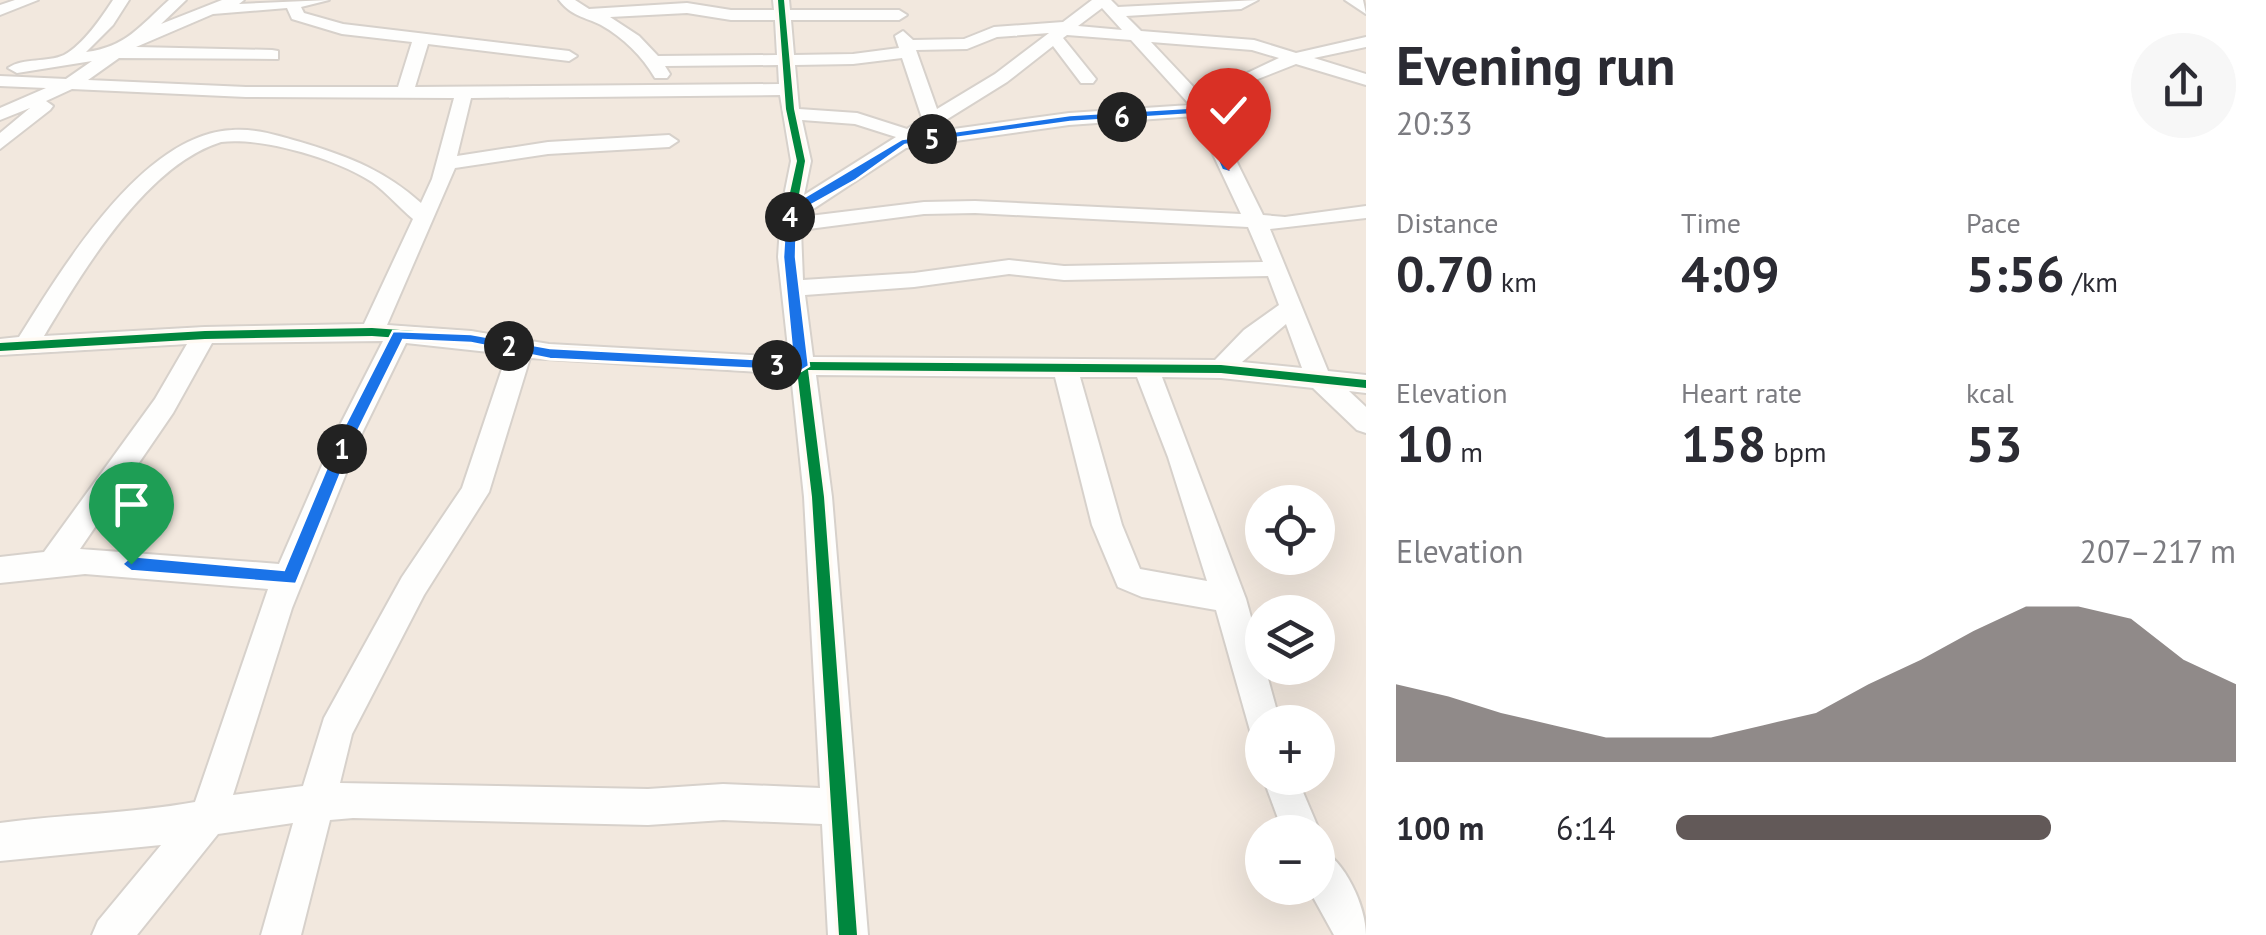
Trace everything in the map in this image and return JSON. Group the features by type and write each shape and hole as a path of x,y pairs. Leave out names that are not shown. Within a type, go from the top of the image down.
{"street":[{"path":"0,10 30,0"},
{"path":"70,58 106,22 120,0"},
{"path":"0,116 63,87 121,50 178,0"},
{"path":"138,38 236,0"},
{"path":"208,11 321,0"},
{"path":"568,0 579,13 605,22 654,61 662,79 659,92"},
{"path":"790,218 932,120 1001,78 1066,24 1106,4 1250,0"},
{"path":"1353,0 1366,9"},
{"path":"292,3 298,16 323,24 569,56"},
{"path":"1106,4 1200,107 1278,269 1318,377 1366,423"},
{"path":"585,14 686,8 730,15 781,7 898,7 907,49 932,120"},
{"path":"781,7 789,101 800,161 790,218 794,288 818,497 848,935"},
{"path":"654,61 854,60 907,49 967,44 994,32 1066,24 1237,43 1297,56 1366,80"},
{"path":"1066,24 1087,80"},
{"path":"405,92 422,37"},
{"path":"7,77 268,114 405,92 659,92 789,101 858,119 906,139 1200,107 1241,76 1297,56 1366,42"},
{"path":"7,77 22,48"},
{"path":"7,77 70,58 121,50 179,48 272,55"},
{"path":"0,143 63,87"},
{"path":"112,935 208,817 289,578 350,431 446,164 464,92"},
{"path":"268,114 380,178 424,217"},
{"path":"27,345 84,256 152,180 208,140 231,136 268,114"},
{"path":"446,164 548,148 669,141"},
{"path":"790,218 975,208 1310,222 1366,212"},
{"path":"794,288 899,281 1009,267 1064,273 1278,269"},
{"path":"1221,369 1253,336 1290,308"},
{"path":"0,347 205,335 385,333 471,338 550,354 801,366 1221,369 1366,384"},
{"path":"53,564 164,406 205,335"},
{"path":"281,935 336,730 412,586 476,492 520,348"},
{"path":"1064,369 1107,525 1129,578 1142,584 1232,600"},
{"path":"1146,371 1199,497 1232,600 1259,705"},
{"path":"0,570 53,564 131,564 289,578"},
{"path":"0,842 64,833 148,830 265,806 408,799 544,806 648,807 723,802 839,808"},
{"path":"1335,897 1356,935"}],"shaded area":[{"path":"0,0 1366,0 1366,935 0,935"}],"cycle path":[{"path":"781,0 790,109 801,161 791,211 789,257 818,497 848,935"},
{"path":"0,347 205,335 372,332 471,339 549,353 801,366 1221,369 1366,384"}],"route":[{"path":"131,564 289,578 350,431 398,334 471,338 550,354 801,366 790,257 791,211 852,178 902,142 1070,119 1201,110 1228,170"}]}
